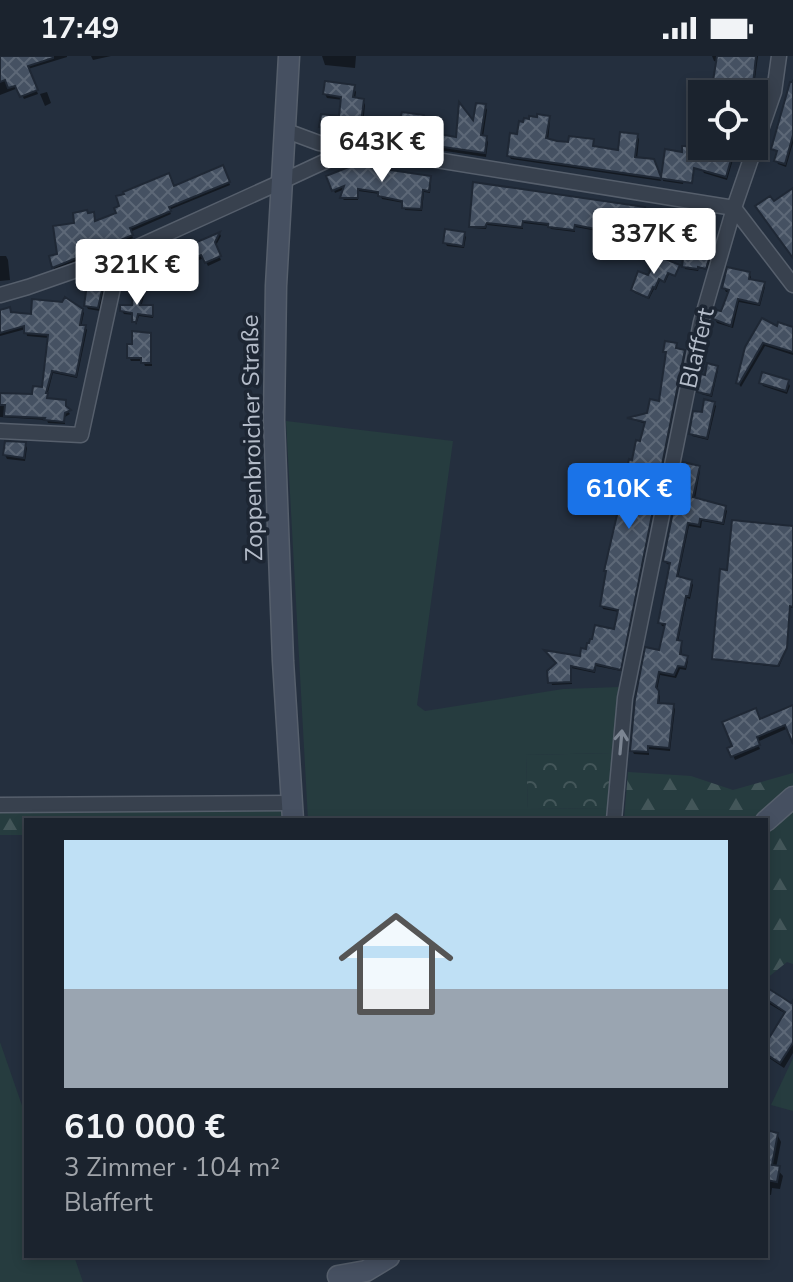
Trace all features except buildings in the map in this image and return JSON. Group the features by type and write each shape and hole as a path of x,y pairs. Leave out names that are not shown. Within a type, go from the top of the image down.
{"main road":[{"name":"Zoppenbroicher Straße","path":"289,56 276,286 274,420 292,811"},
{"path":"768,819 793,797"},
{"path":"337,1271 366,1271 387,1258"},
{"path":"374,1282 389,1258"}],"street":[{"name":"Blaffert","path":"614,818 628,683 701,322 734,208 774,92 779,56"},
{"path":"284,130 319,143 734,208 793,285"},
{"path":"0,295 120,255 356,147"},
{"path":"0,431 81,435 120,255"},
{"path":"0,805 292,811"}],"green space":[{"path":"286,421 453,441 417,705 425,711 563,689 619,687 613,753 526,755 528,809 607,808 606,818 308,818"},
{"path":"613,753 607,808 528,809 526,755"},
{"path":"628,772 691,776 733,790 793,773 793,964 787,962 768,977 768,818 624,818"},
{"path":"284,803 285,818 24,818 24,835 0,835 0,811"},
{"path":"0,1042 24,1111 24,1258 75,1258 83,1282 0,1282"},
{"path":"793,1058 793,1111 771,1105"}]}
